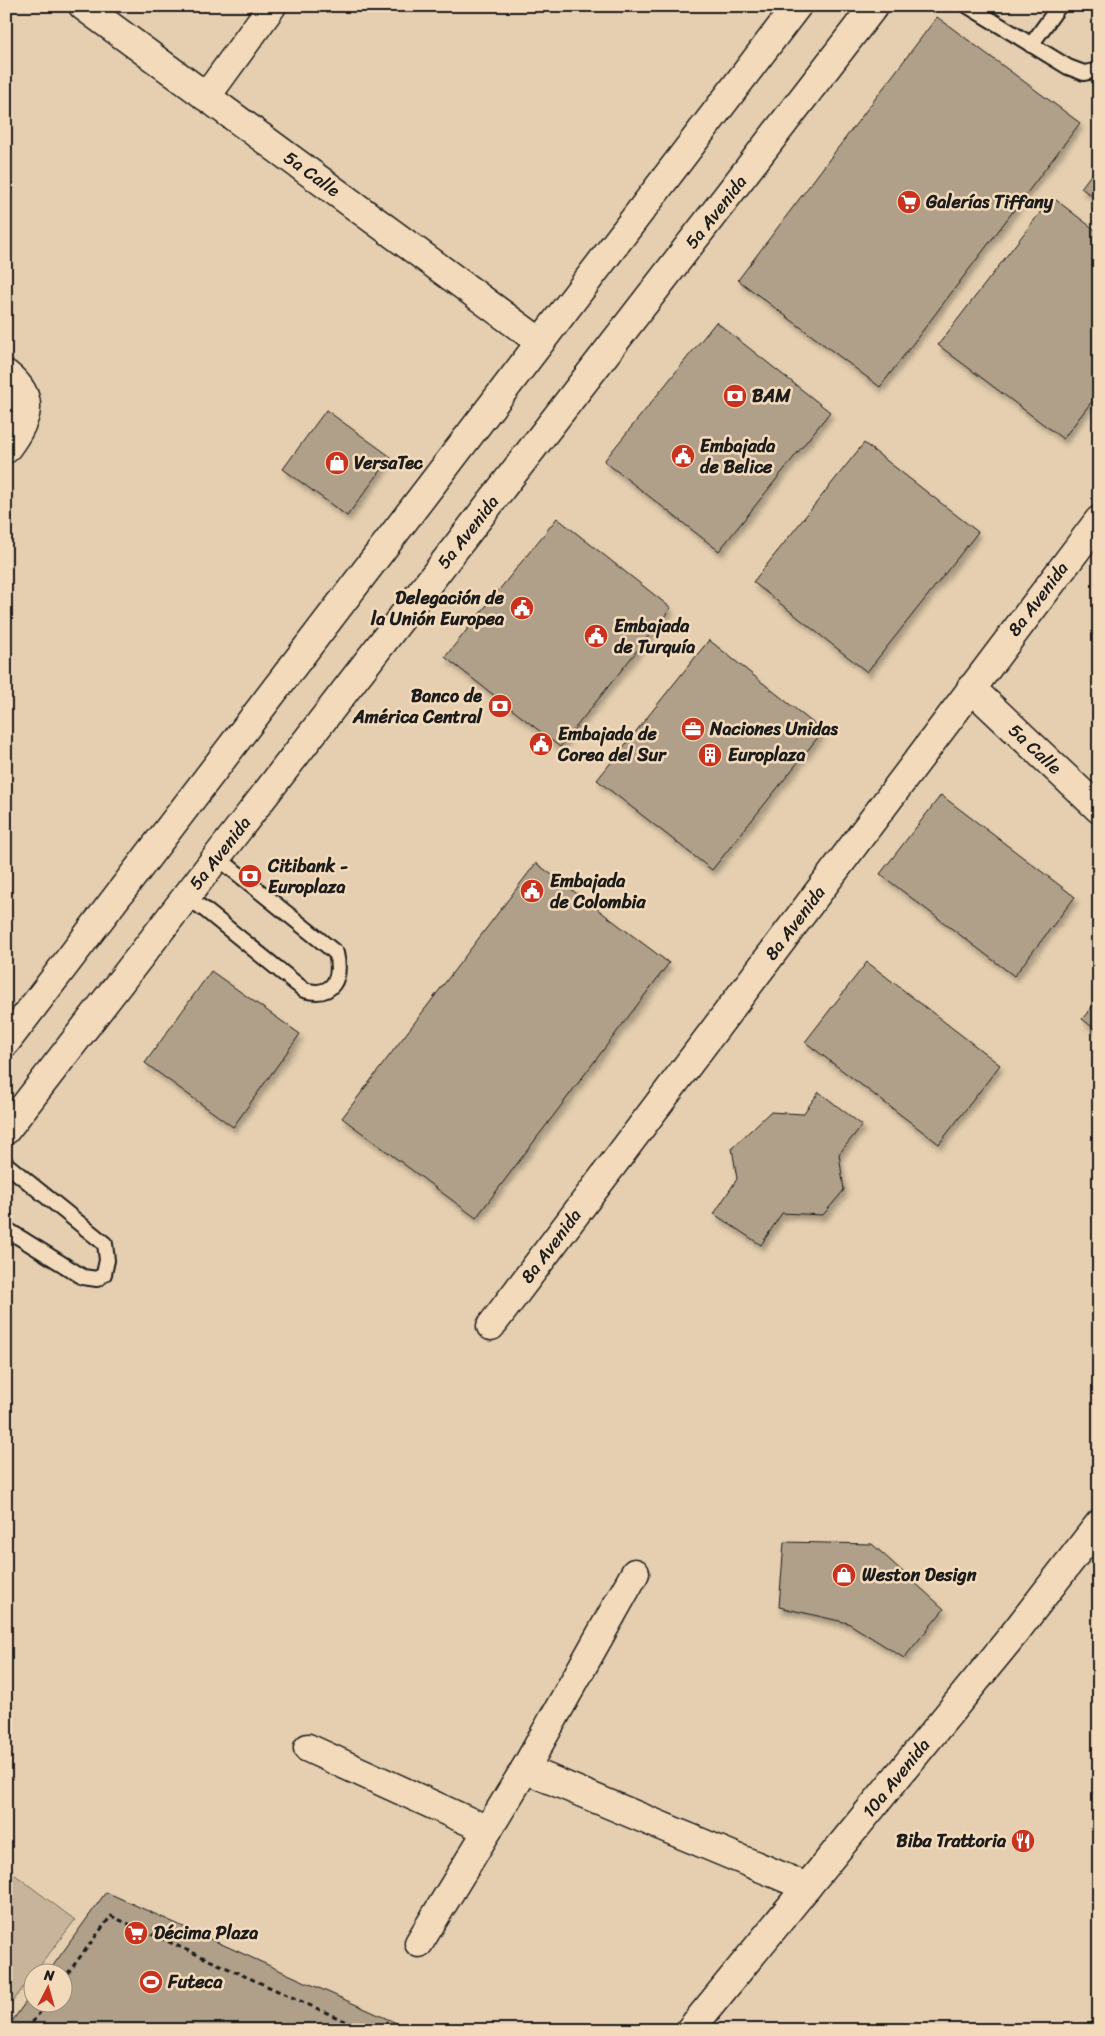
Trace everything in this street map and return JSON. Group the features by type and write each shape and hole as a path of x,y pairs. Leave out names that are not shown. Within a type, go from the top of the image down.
{"street":[{"name":"5a Calle","path":"83,6 540,342"},
{"path":"206,97 272,6"},
{"path":"6,1042 797,6"},
{"name":"5a Avenida","path":"6,1130 874,6"},
{"path":"6,374 19,384 25,394 27,403 25,413 6,448"},
{"name":"8a Avenida","path":"491,1326 1099,520"},
{"name":"5a Calle","path":"971,688 1099,809"},
{"name":"10a Avenida","path":"690,2030 1013,1635 1099,1524"},
{"path":"419,1943 525,1769 636,1573"},
{"path":"308,1748 488,1830"},
{"path":"525,1769 807,1887"}],"lane":[{"path":"1031,45 1059,6"},
{"path":"971,7 1068,68 1084,73 1099,70"},
{"path":"186,897 304,990 318,994 328,990 336,980 336,953 217,857"},
{"path":"6,1164 105,1244 108,1260 104,1274 97,1279 83,1277 6,1229"}],"path":[{"path":"72,1968 111,1916 365,2030"},
{"path":"27,2030 39,2014"}],"shaded area":[{"path":"6,1868 75,1920 41,1964 22,1964 22,1989 6,2010"}],"building":[{"name":"Galerías Tiffany","path":"937,17 1080,123 880,387 738,280"},
{"path":"1099,164 1099,201 1081,188"},
{"path":"1052,197 1099,233 1099,392 1063,439 938,345"},
{"path":"716,322 830,412 719,551 604,461"},
{"name":"VersaTec","path":"326,410 391,457 347,516 283,469"},
{"path":"864,443 978,532 867,672 753,582"},
{"path":"557,518 671,608 560,747 445,657"},
{"name":"Europlaza","path":"709,640 823,731 712,870 597,780"},
{"path":"941,795 1075,897 1014,976 880,874"},
{"path":"536,863 669,963 476,1218 342,1118"},
{"path":"867,962 1000,1065 939,1144 805,1042"},
{"path":"211,971 300,1034 233,1127 145,1063"},
{"path":"1099,999 1099,1032 1082,1019"},
{"path":"819,1092 862,1125 839,1154 844,1190 823,1215 782,1213 761,1245 714,1214 737,1179 732,1148 770,1112 803,1114"},
{"name":"Weston Design","path":"784,1542 872,1544 944,1609 904,1658 848,1623 779,1607"},
{"name":"Décima Plaza","path":"106,1892 412,2030 6,2030 22,2007 22,2014 72,2014 72,1964 54,1964"}],"place":[{"name":"Galerías Tiffany","path":"909,202"},
{"name":"BAM","path":"735,396"},
{"name":"Embajada de Belice","path":"683,456"},
{"name":"VersaTec","path":"337,463"},
{"name":"Delegación de la Unión Europea","path":"522,608"},
{"name":"Embajada de Turquía","path":"596,636"},
{"name":"Banco de América Central","path":"500,706"},
{"name":"Naciones Unidas","path":"693,729"},
{"name":"Embajada de Corea del Sur","path":"541,744"},
{"name":"Europlaza","path":"710,755"},
{"name":"Citibank - Europlaza","path":"250,876"},
{"name":"Embajada de Colombia","path":"532,891"},
{"name":"Weston Design","path":"844,1575"},
{"name":"Biba Trattoria","path":"1023,1841"},
{"name":"Décima Plaza","path":"136,1933"},
{"name":"Futeca","path":"151,1982"}]}
